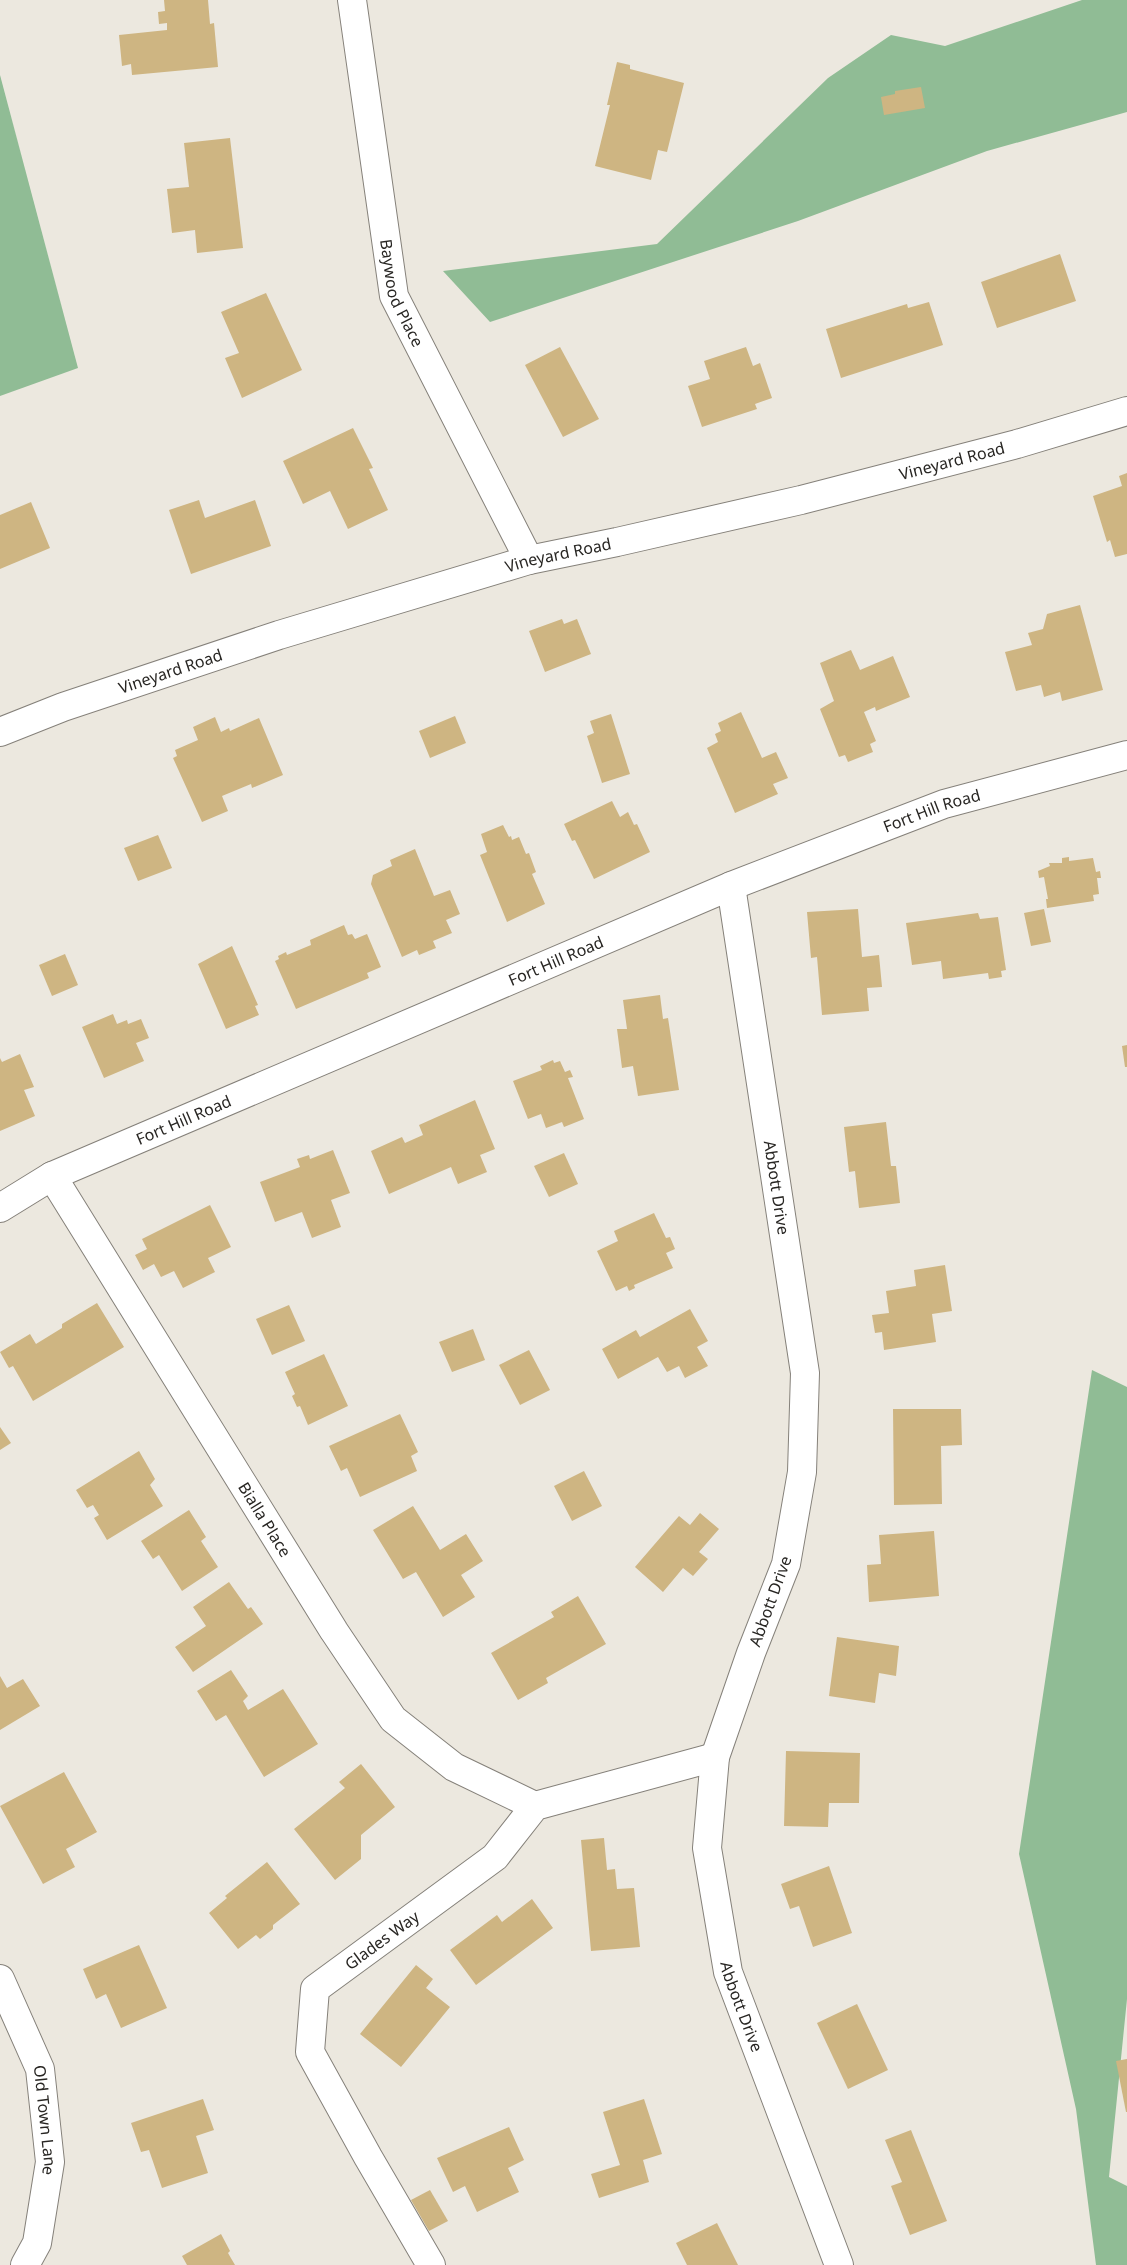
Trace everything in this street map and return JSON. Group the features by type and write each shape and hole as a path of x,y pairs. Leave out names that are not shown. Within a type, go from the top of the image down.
{"street":[{"name":"Baywood Place","path":"352,0 394,296 529,560"},
{"name":"Vineyard Road","path":"0,732 63,707 279,635 529,560 801,500 1018,444 1127,411"},
{"name":"Fort Hill Road","path":"0,1208 52,1176 731,886 944,804 1127,755"},
{"name":"Abbott Drive","path":"731,886 805,1373 802,1472 786,1564 751,1653 715,1757 707,1848 728,1972 819,2218 839,2265"},
{"name":"Bialla Place","path":"52,1176 334,1631 393,1719 454,1767 535,1806"},
{"path":"535,1806 715,1757"},
{"name":"Glades Way","path":"431,2265 310,2052 315,1988 495,1857 535,1806"},
{"name":"Old Town Lane","path":"0,1980 40,2070 50,2162 37,2243 25,2265"}],"green space":[{"path":"1082,0 1127,0 1127,112 987,151 798,221 490,322 443,271 657,244 828,78 891,35 945,46"},
{"path":"0,75 78,368 0,396"},
{"path":"1092,1370 1127,1387 1127,1999 1109,2177 1127,2186 1127,2265 1096,2265 1076,2109 1019,1854"}],"building":[{"path":"164,0 208,0 210,24 214,23 218,67 132,75 131,64 122,66 119,35 167,30 167,23 159,24 158,12 165,11"},
{"path":"617,62 630,65 630,69 684,83 667,152 658,150 651,180 595,166 610,105 607,105"},
{"path":"921,87 925,108 884,115 881,97 895,94 895,91"},
{"path":"230,138 243,248 197,253 195,230 172,233 167,189 189,187 184,143"},
{"path":"1060,254 1076,301 997,328 981,282"},
{"path":"266,293 302,370 242,398 225,358 239,353 221,312"},
{"path":"929,302 943,345 841,378 826,329 907,304 908,308"},
{"path":"560,347 599,419 563,437 525,365"},
{"path":"746,347 753,366 760,363 772,398 755,404 757,409 702,427 688,386 710,379 704,361"},
{"path":"353,428 373,468 369,469 388,510 348,529 330,491 303,504 283,461"},
{"path":"1127,473 1127,554 1115,557 1110,540 1107,542 1093,496 1122,486 1119,476"},
{"path":"199,500 205,518 255,500 271,546 191,574 169,510"},
{"path":"31,502 50,548 0,569 0,515"},
{"path":"1080,605 1103,690 1062,701 1060,692 1044,697 1041,685 1016,691 1005,652 1032,645 1028,633 1043,629 1047,614"},
{"path":"562,619 564,624 577,619 591,654 545,672 529,631"},
{"path":"851,650 860,670 893,656 910,697 876,711 875,707 864,712 876,741 870,744 873,752 848,762 845,755 839,757 820,709 834,701 820,663"},
{"path":"741,712 762,758 776,752 788,778 773,784 778,794 735,813 707,748 718,742 715,734 721,731 718,723"},
{"path":"611,714 630,774 602,783 587,736 594,733 590,721"},
{"path":"455,716 466,743 430,758 419,731"},
{"path":"215,717 221,732 229,728 230,731 259,718 283,775 252,788 251,784 222,796 228,811 202,822 173,758 177,756 175,750 198,740 193,727"},
{"path":"612,801 620,817 628,812 634,825 637,824 650,852 594,879 575,840 572,841 564,824"},
{"path":"503,825 509,837 511,836 512,840 519,837 526,854 529,853 536,872 532,874 545,904 507,922 480,855 487,852 481,834"},
{"path":"158,835 172,868 138,881 124,848"},
{"path":"415,849 434,896 450,890 460,914 446,920 452,933 433,941 436,948 419,955 417,950 402,957 371,884 373,875 392,866 390,860"},
{"path":"1069,857 1069,861 1093,858 1096,872 1100,871 1101,878 1097,878 1099,894 1093,895 1094,901 1047,908 1046,899 1048,899 1044,877 1039,878 1038,871 1050,866 1049,863 1062,863 1062,858"},
{"path":"858,909 862,957 879,955 882,987 867,988 869,1011 822,1015 817,957 811,958 807,912"},
{"path":"1044,909 1051,942 1031,946 1024,913"},
{"path":"978,913 980,919 998,917 1006,970 1001,971 1002,977 989,979 988,973 943,979 941,961 912,965 906,923"},
{"path":"344,925 348,935 352,934 355,939 367,934 381,967 367,973 369,978 296,1009 275,961 279,959 278,956 286,952 287,955 311,945 310,940"},
{"path":"232,946 258,1005 255,1006 259,1015 226,1029 198,964"},
{"path":"65,954 78,985 52,996 39,965"},
{"path":"660,995 663,1019 668,1018 679,1090 638,1096 633,1066 622,1068 617,1029 627,1029 623,1000"},
{"path":"113,1014 117,1024 127,1020 128,1024 141,1019 149,1038 136,1043 144,1061 104,1078 82,1027"},
{"path":"1127,1045 1127,1067 1125,1067 1122,1046"},
{"path":"20,1054 34,1087 24,1090 35,1116 0,1131 0,1058 2,1062"},
{"path":"553,1060 554,1063 560,1061 565,1072 570,1070 573,1077 568,1078 584,1119 564,1127 562,1122 546,1128 541,1114 528,1119 513,1081 542,1070 540,1066"},
{"path":"475,1100 495,1149 480,1155 487,1172 458,1184 451,1167 389,1194 371,1151 402,1137 405,1143 423,1135 419,1125"},
{"path":"886,1122 891,1166 896,1166 900,1203 859,1208 855,1171 849,1172 844,1127"},
{"path":"333,1150 350,1193 331,1200 341,1227 312,1238 302,1212 275,1222 260,1182 300,1167 297,1159 309,1155 310,1159"},
{"path":"564,1153 578,1184 549,1197 534,1166"},
{"path":"210,1205 231,1247 208,1258 215,1272 183,1288 174,1271 161,1277 154,1264 143,1270 135,1255 147,1249 142,1239"},
{"path":"654,1213 666,1238 670,1237 675,1249 666,1253 673,1268 634,1285 635,1288 629,1291 627,1286 616,1291 597,1251 618,1241 614,1231"},
{"path":"945,1265 952,1311 932,1314 936,1342 884,1350 882,1332 875,1333 872,1315 889,1313 886,1291 916,1286 914,1270"},
{"path":"97,1303 124,1347 33,1401 13,1366 9,1368 0,1352 30,1334 36,1344 62,1328 62,1324"},
{"path":"289,1305 305,1341 272,1355 256,1319"},
{"path":"690,1309 708,1341 697,1347 708,1366 685,1378 679,1366 667,1372 658,1357 618,1379 602,1349 636,1330 640,1337"},
{"path":"473,1329 485,1360 452,1372 439,1342"},
{"path":"529,1350 550,1390 520,1405 499,1365"},
{"path":"324,1354 348,1406 308,1425 300,1406 297,1407 292,1396 295,1394 285,1372"},
{"path":"893,1409 961,1409 962,1445 941,1446 942,1504 894,1505"},
{"path":"400,1414 418,1452 411,1456 417,1471 360,1497 347,1468 341,1471 329,1446"},
{"path":"0,1427 11,1443 0,1450"},
{"path":"139,1451 155,1479 150,1485 163,1506 107,1540 94,1518 99,1515 93,1505 87,1508 76,1490"},
{"path":"584,1471 602,1506 572,1521 554,1486"},
{"path":"413,1506 440,1550 466,1534 483,1561 461,1575 475,1597 443,1617 416,1572 403,1579 373,1530"},
{"path":"189,1510 206,1537 201,1541 218,1567 182,1591 159,1555 153,1559 141,1541"},
{"path":"700,1513 719,1529 699,1552 708,1559 693,1576 683,1568 663,1592 635,1567 679,1516 690,1525"},
{"path":"934,1531 939,1596 869,1602 867,1565 881,1564 879,1535"},
{"path":"229,1582 248,1609 251,1607 263,1624 193,1672 175,1647 206,1626 193,1607"},
{"path":"578,1596 606,1644 546,1678 548,1683 518,1700 491,1653 554,1617 551,1612"},
{"path":"837,1637 899,1646 896,1676 879,1673 875,1703 829,1696"},
{"path":"231,1670 248,1696 243,1701 248,1710 283,1689 318,1744 264,1777 226,1715 216,1721 197,1691"},
{"path":"0,1676 7,1688 23,1679 40,1706 0,1730"},
{"path":"786,1751 860,1753 859,1803 829,1803 828,1827 784,1826"},
{"path":"361,1764 395,1807 361,1835 361,1859 335,1880 294,1829 345,1788 339,1782"},
{"path":"64,1772 97,1832 66,1849 75,1867 43,1884 0,1806"},
{"path":"604,1838 607,1870 615,1869 617,1889 634,1888 640,1947 591,1951 581,1840"},
{"path":"267,1862 300,1904 273,1925 273,1929 260,1939 256,1935 238,1949 209,1913 227,1898 225,1896"},
{"path":"829,1866 852,1933 813,1947 799,1906 790,1909 781,1884"},
{"path":"532,1899 553,1928 476,1985 450,1950 497,1915 502,1922"},
{"path":"139,1945 167,2008 121,2028 106,1994 96,1999 83,1969"},
{"path":"416,1965 433,1979 426,1988 450,2007 401,2067 360,2034"},
{"path":"857,2004 888,2070 848,2089 817,2023"},
{"path":"1127,2059 1127,2112 1126,2112 1116,2061"},
{"path":"203,2099 214,2130 196,2136 208,2173 162,2188 149,2150 141,2152 131,2123"},
{"path":"644,2099 662,2154 643,2160 649,2182 599,2198 591,2174 620,2165 603,2112"},
{"path":"509,2127 524,2160 508,2168 519,2192 477,2212 465,2186 453,2192 437,2158"},
{"path":"911,2130 947,2221 910,2235 891,2186 902,2182 885,2140"},
{"path":"430,2190 448,2221 429,2231 411,2200"},
{"path":"717,2223 738,2265 687,2265 676,2243"},
{"path":"221,2234 235,2265 187,2265 182,2256"}]}
